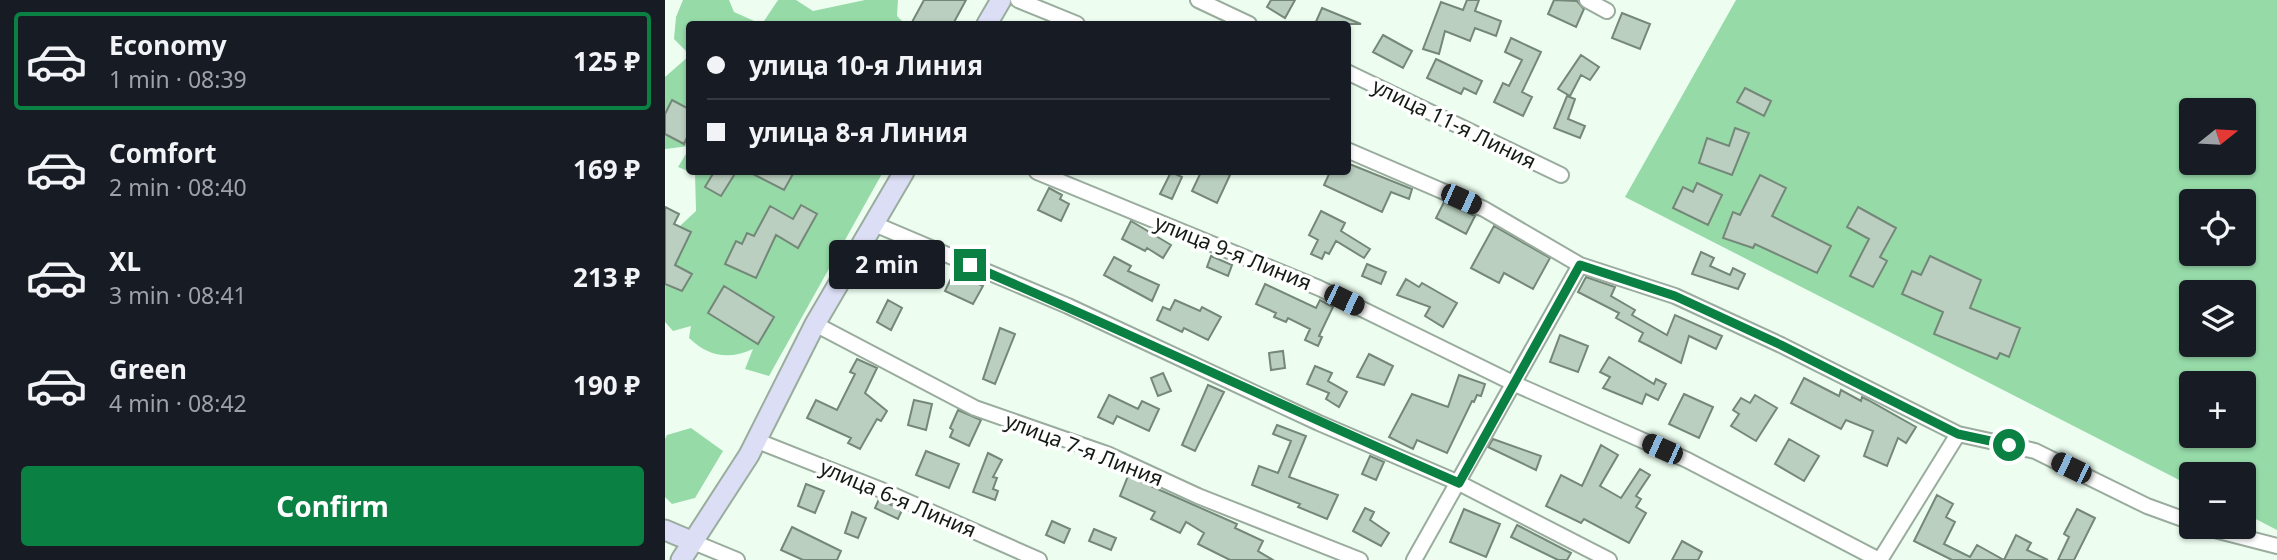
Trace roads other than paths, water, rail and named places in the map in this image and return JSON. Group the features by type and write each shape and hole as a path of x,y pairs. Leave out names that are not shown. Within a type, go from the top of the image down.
{"street":[{"path":"989,21 1001,0"},
{"path":"1018,0 1070,21"},
{"path":"1198,0 1243,21"},
{"path":"1587,0 1608,11"},
{"name":"улица 11-я Линия","path":"1351,74 1561,175"},
{"path":"1351,152 1484,209 1580,265 1675,296 1781,345 1958,434 2035,451 2147,506 2179,518"},
{"path":"681,560 741,466 815,324 902,175"},
{"name":"улица 9-я Линия","path":"1044,175 1319,288 1515,384 1686,460 1879,560"},
{"path":"872,223 1068,306 1319,423 1459,483 1609,560"},
{"path":"1414,560 1580,265"},
{"name":"улица 7-я Линия","path":"815,324 975,408 1107,454 1198,496 1360,560"},
{"path":"1879,560 1958,434"},
{"name":"улица 6-я Линия","path":"755,440 879,489 1039,560"},
{"path":"665,530 737,560"},
{"path":"2250,539 2277,546"}]}
